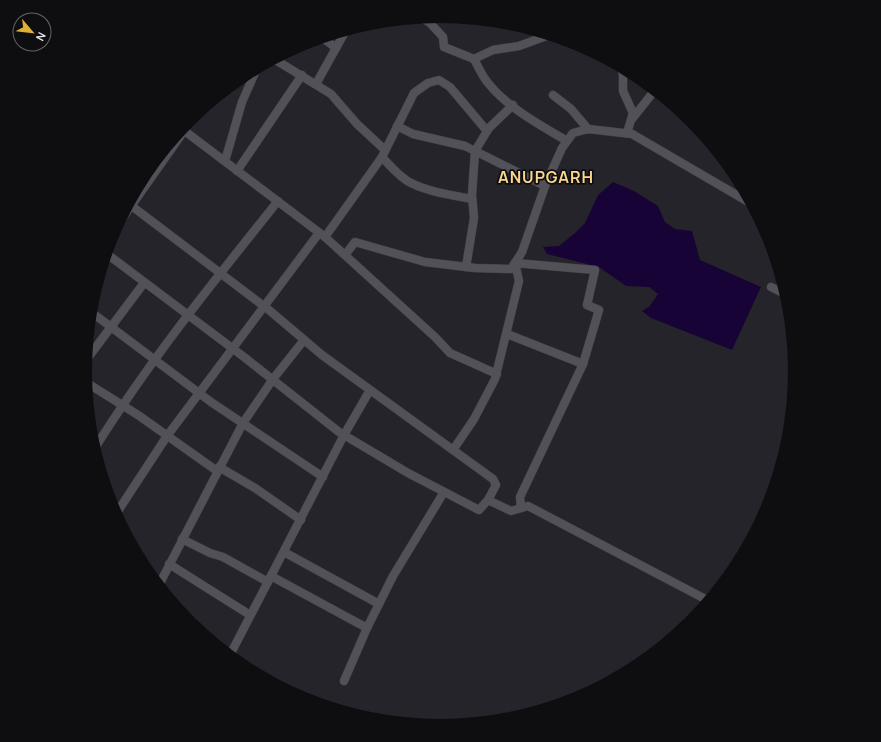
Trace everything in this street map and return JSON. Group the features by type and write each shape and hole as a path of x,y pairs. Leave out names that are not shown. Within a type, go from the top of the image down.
{"street":[{"path":"430,23 444,37 444,48 474,58 493,50 519,46 541,38"},
{"path":"316,84 342,37"},
{"path":"327,42 336,48"},
{"path":"474,58 487,83 536,123 567,141"},
{"path":"280,63 331,94 384,153 393,169 409,182 436,191 472,199"},
{"path":"237,171 302,75"},
{"path":"623,75 623,91 633,113 628,133"},
{"path":"225,161 242,102 253,78"},
{"path":"120,507 167,436 264,306 322,235 384,153 414,93 428,83 439,80 450,87 487,131"},
{"path":"553,94 571,109 588,129"},
{"path":"631,121 652,95"},
{"path":"466,267 474,218 472,199 475,151 487,131 513,105"},
{"path":"397,126 413,134 458,144 545,186"},
{"path":"345,255 355,242 425,262 466,267 511,269 522,252 545,186 562,148 573,133 588,129 632,134 743,199"},
{"path":"187,133 322,235 436,337 450,353 497,374"},
{"path":"99,441 122,405 154,360 278,201"},
{"path":"112,258 188,316 233,348 344,435 444,492 479,510 488,500 496,485 493,479 304,340 264,306 134,206"},
{"path":"453,450 474,419 497,374 519,281 515,263"},
{"path":"515,263 595,270 587,305 599,310 583,364 520,497 521,508"},
{"path":"93,351 144,283"},
{"path":"771,287 779,291"},
{"path":"97,316 199,393 324,477"},
{"path":"507,334 583,364"},
{"path":"162,580 218,469 243,424 273,379 304,340"},
{"path":"93,387 218,469 255,488 301,520"},
{"path":"233,650 324,477 344,435 370,390"},
{"path":"344,681 367,628 393,576 444,492"},
{"path":"488,500 511,512 528,506 704,598"},
{"path":"182,539 270,579 367,628"},
{"path":"284,552 379,604"},
{"path":"169,564 250,615"}],"shaded area":[{"path":"613,182 634,191 658,206 665,222 675,229 692,231 700,260 761,287 732,350 651,318 642,311 649,307 658,294 649,287 626,286 599,267 547,254 543,247 559,246 575,233 585,223 598,195"}],"district":[{"name":"ANUPGARH","path":"546,177"}]}
